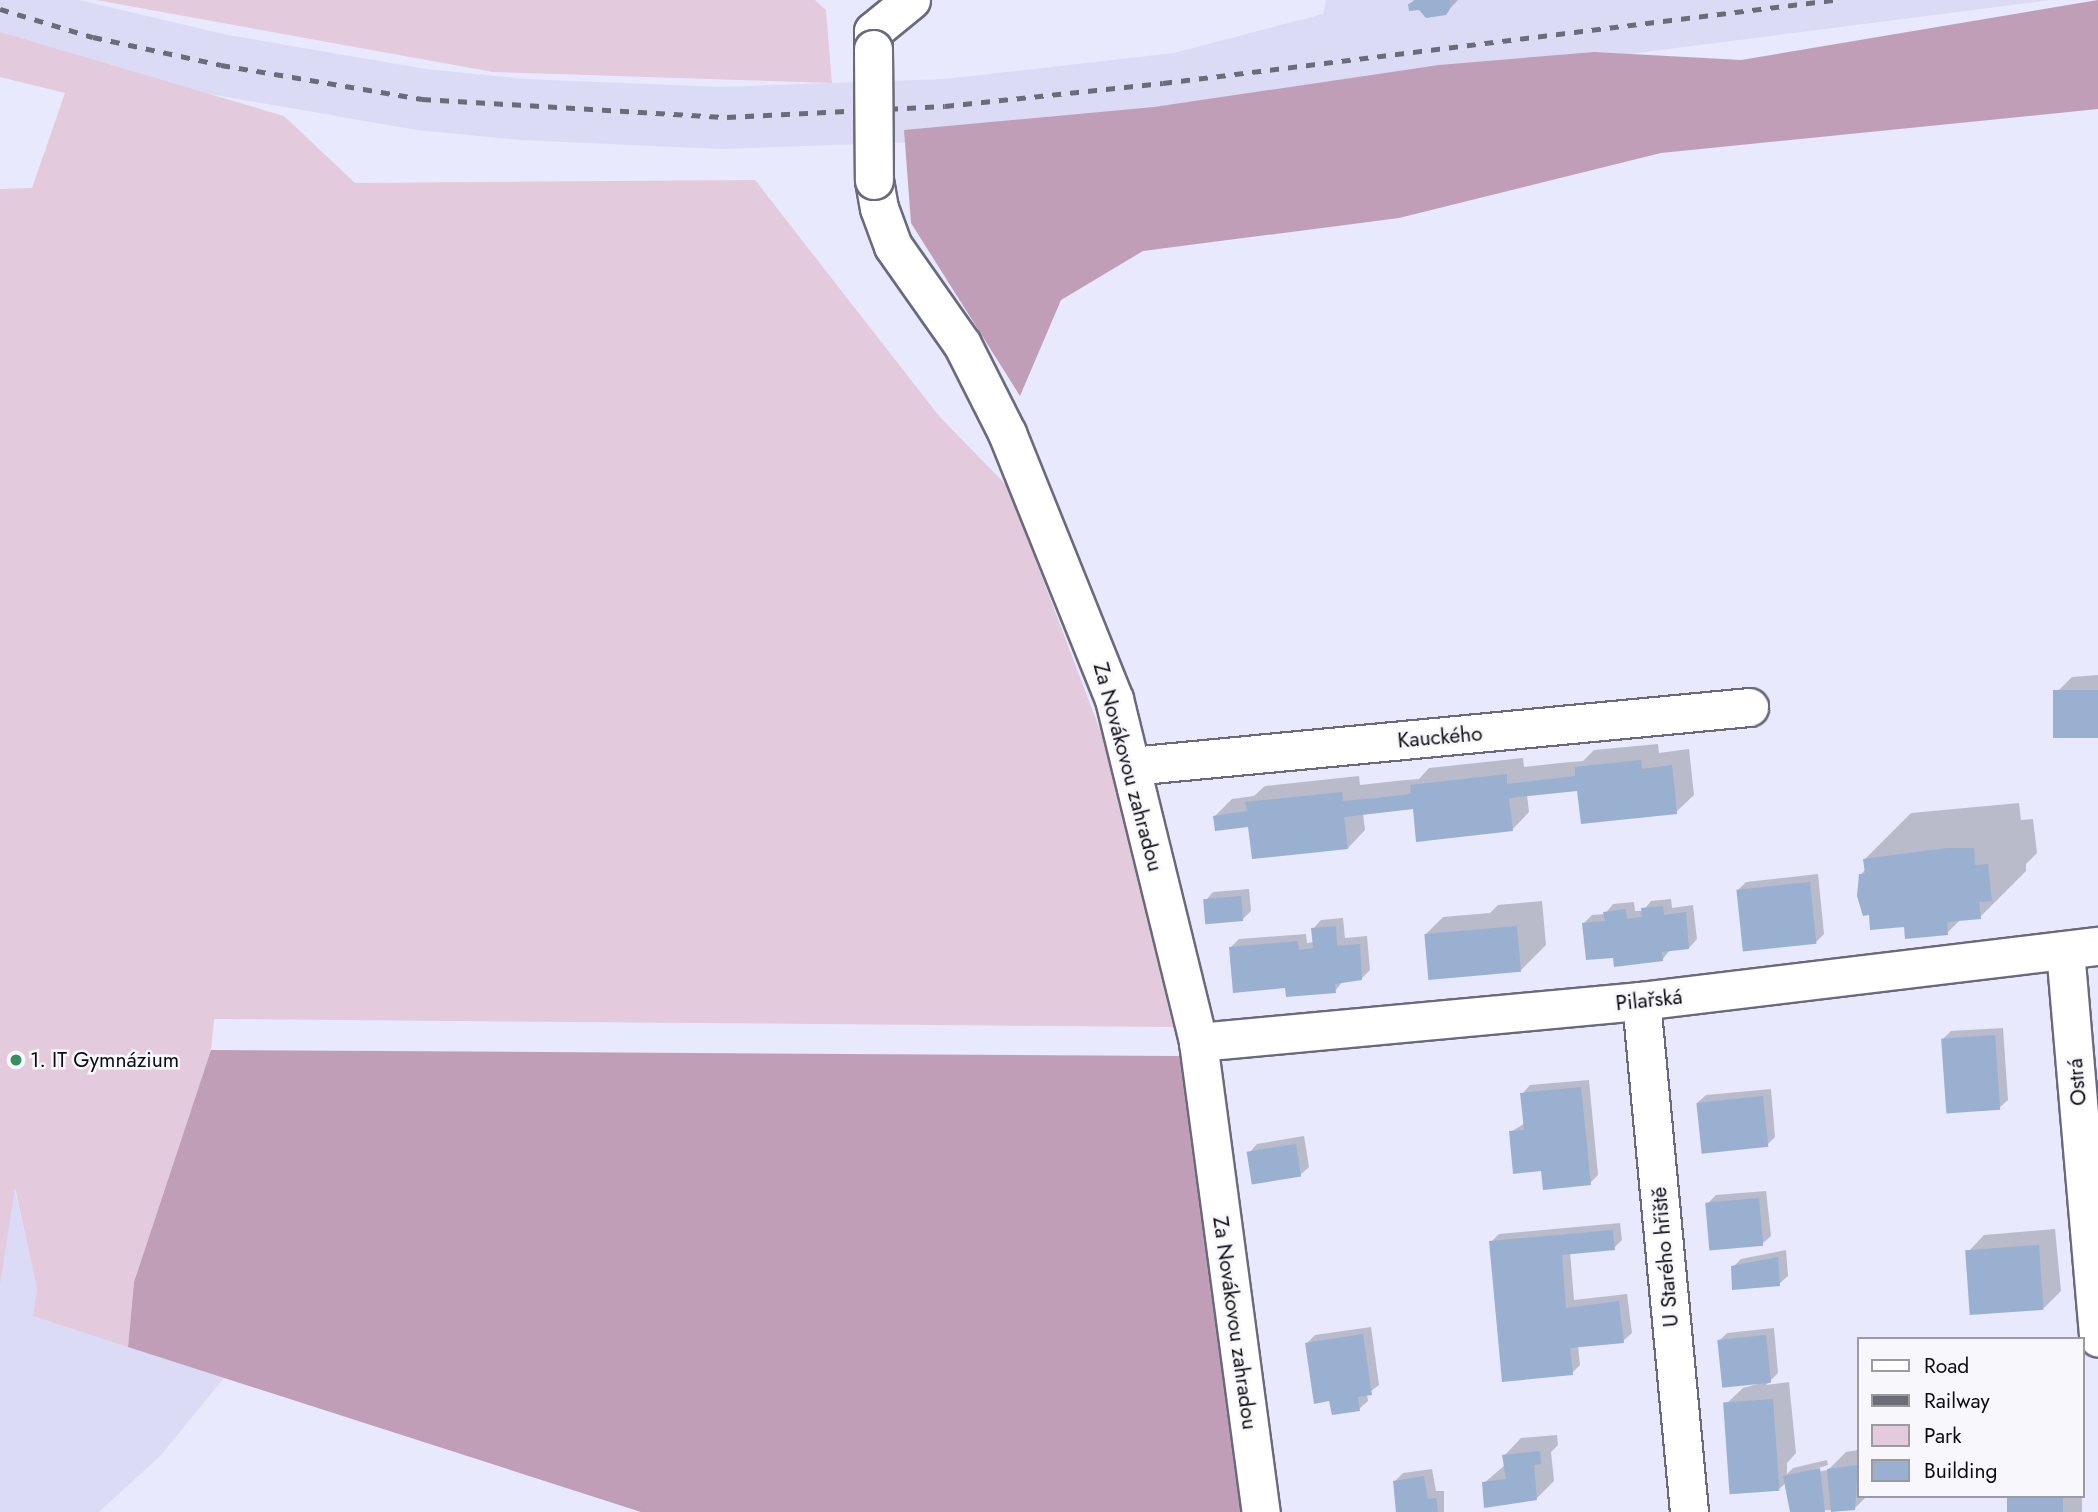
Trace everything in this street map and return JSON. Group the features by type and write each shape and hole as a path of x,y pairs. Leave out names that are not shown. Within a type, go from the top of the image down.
{"street":[{"name":"Za Novákovou zahradou","path":"911,0 873,31 874,180 878,208 893,246 962,344 1007,433 1105,672 1132,766 1198,1042 1261,1512"},
{"name":"Kauckého","path":"1132,766 1749,707"},
{"name":"Pilařská","path":"1198,1042 1641,1001 2082,948"},
{"name":"Ostrá","path":"2082,948 2098,1338"},
{"name":"U Starého hřiště","path":"1641,1001 1689,1512"}],"shaded area":[{"path":"0,0 79,0 228,35 426,69 525,79 722,87 945,79 1174,53 1323,14 1326,0 2051,0 950,141 721,149 521,140 417,130 215,95 85,66 0,41"},
{"path":"2098,0 2098,109 1661,153 1399,218 1143,251 1061,300 1020,396 911,223 904,130 1154,107 1439,65 1594,52 1741,60"},
{"path":"0,845 14,1186 37,1289 33,1316 224,1378 161,1455 99,1512 0,1512"},
{"path":"211,1050 1180,1056 1242,1512 641,1512 128,1347 134,1282"}],"green space":[{"path":"96,0 815,0 826,10 832,83 493,72"},
{"path":"0,32 284,116 355,183 755,180 939,416 1008,487 1109,754 1173,1027 214,1019 211,1050 134,1282 128,1347 33,1316 37,1289 15,1188 0,1285 0,189 32,188 65,93 0,77"}],"building":[{"path":"1418,0 1449,0 1450,9 1446,15 1426,18 1419,10 1409,11 1408,4"},
{"path":"2053,690 2098,690 2098,738 2053,738"},
{"path":"1641,760 1642,769 1672,765 1677,814 1581,824 1577,791 1509,798 1513,831 1416,842 1413,809 1344,817 1348,849 1252,859 1248,827 1215,831 1213,816 1247,811 1245,802 1342,792 1343,801 1377,798 1411,794 1410,785 1507,774 1507,784 1575,776 1575,767"},
{"path":"1947,848 1974,848 1975,865 1988,864 1992,901 1979,902 1981,919 1947,922 1948,935 1905,939 1904,927 1870,930 1869,915 1863,916 1857,896 1859,874 1865,874 1863,859"},
{"path":"1810,882 1816,944 1743,951 1736,890"},
{"path":"1241,896 1243,921 1205,924 1203,899"},
{"path":"1663,906 1664,915 1686,912 1689,949 1662,952 1663,961 1614,967 1613,958 1586,960 1582,923 1605,921 1603,912 1626,909 1627,919 1642,917 1641,908"},
{"path":"1336,926 1337,946 1360,944 1362,980 1335,984 1336,993 1286,997 1285,988 1233,993 1229,947 1298,941 1299,950 1313,948 1311,928"},
{"path":"1517,926 1521,972 1428,980 1424,934"},
{"path":"1995,1035 2000,1110 1946,1114 1941,1039"},
{"path":"1581,1087 1591,1185 1543,1190 1541,1171 1513,1174 1509,1131 1524,1130 1520,1093"},
{"path":"1763,1096 1768,1147 1702,1154 1696,1103"},
{"path":"1296,1144 1301,1177 1252,1184 1247,1152"},
{"path":"1759,1198 1763,1246 1709,1251 1705,1203"},
{"path":"1613,1230 1615,1250 1562,1255 1566,1308 1619,1301 1624,1343 1570,1348 1573,1375 1502,1382 1489,1241"},
{"path":"2039,1245 2044,1310 1970,1315 1965,1250"},
{"path":"1778,1257 1780,1286 1732,1290 1731,1266"},
{"path":"1363,1334 1372,1395 1358,1397 1360,1411 1332,1415 1329,1401 1314,1404 1305,1343"},
{"path":"1766,1335 1771,1383 1722,1388 1717,1340"},
{"path":"1773,1399 1779,1491 1730,1494 1723,1402"},
{"path":"1540,1451 1541,1464 1534,1465 1537,1500 1484,1508 1482,1482 1506,1479 1502,1455"},
{"path":"1856,1465 1855,1510 1831,1512 1827,1469"},
{"path":"1820,1468 1825,1512 1790,1512 1783,1476"},
{"path":"1424,1476 1428,1499 1436,1498 1438,1512 1396,1512 1393,1481"},
{"path":"2007,1498 2063,1498 2063,1512 2007,1512"}],"railway":[{"path":"0,9 93,37 221,65 422,99 727,117 945,106 1163,83 1833,0"}],"place":[{"name":"1. IT Gymnázium","path":"16,1060"}]}
